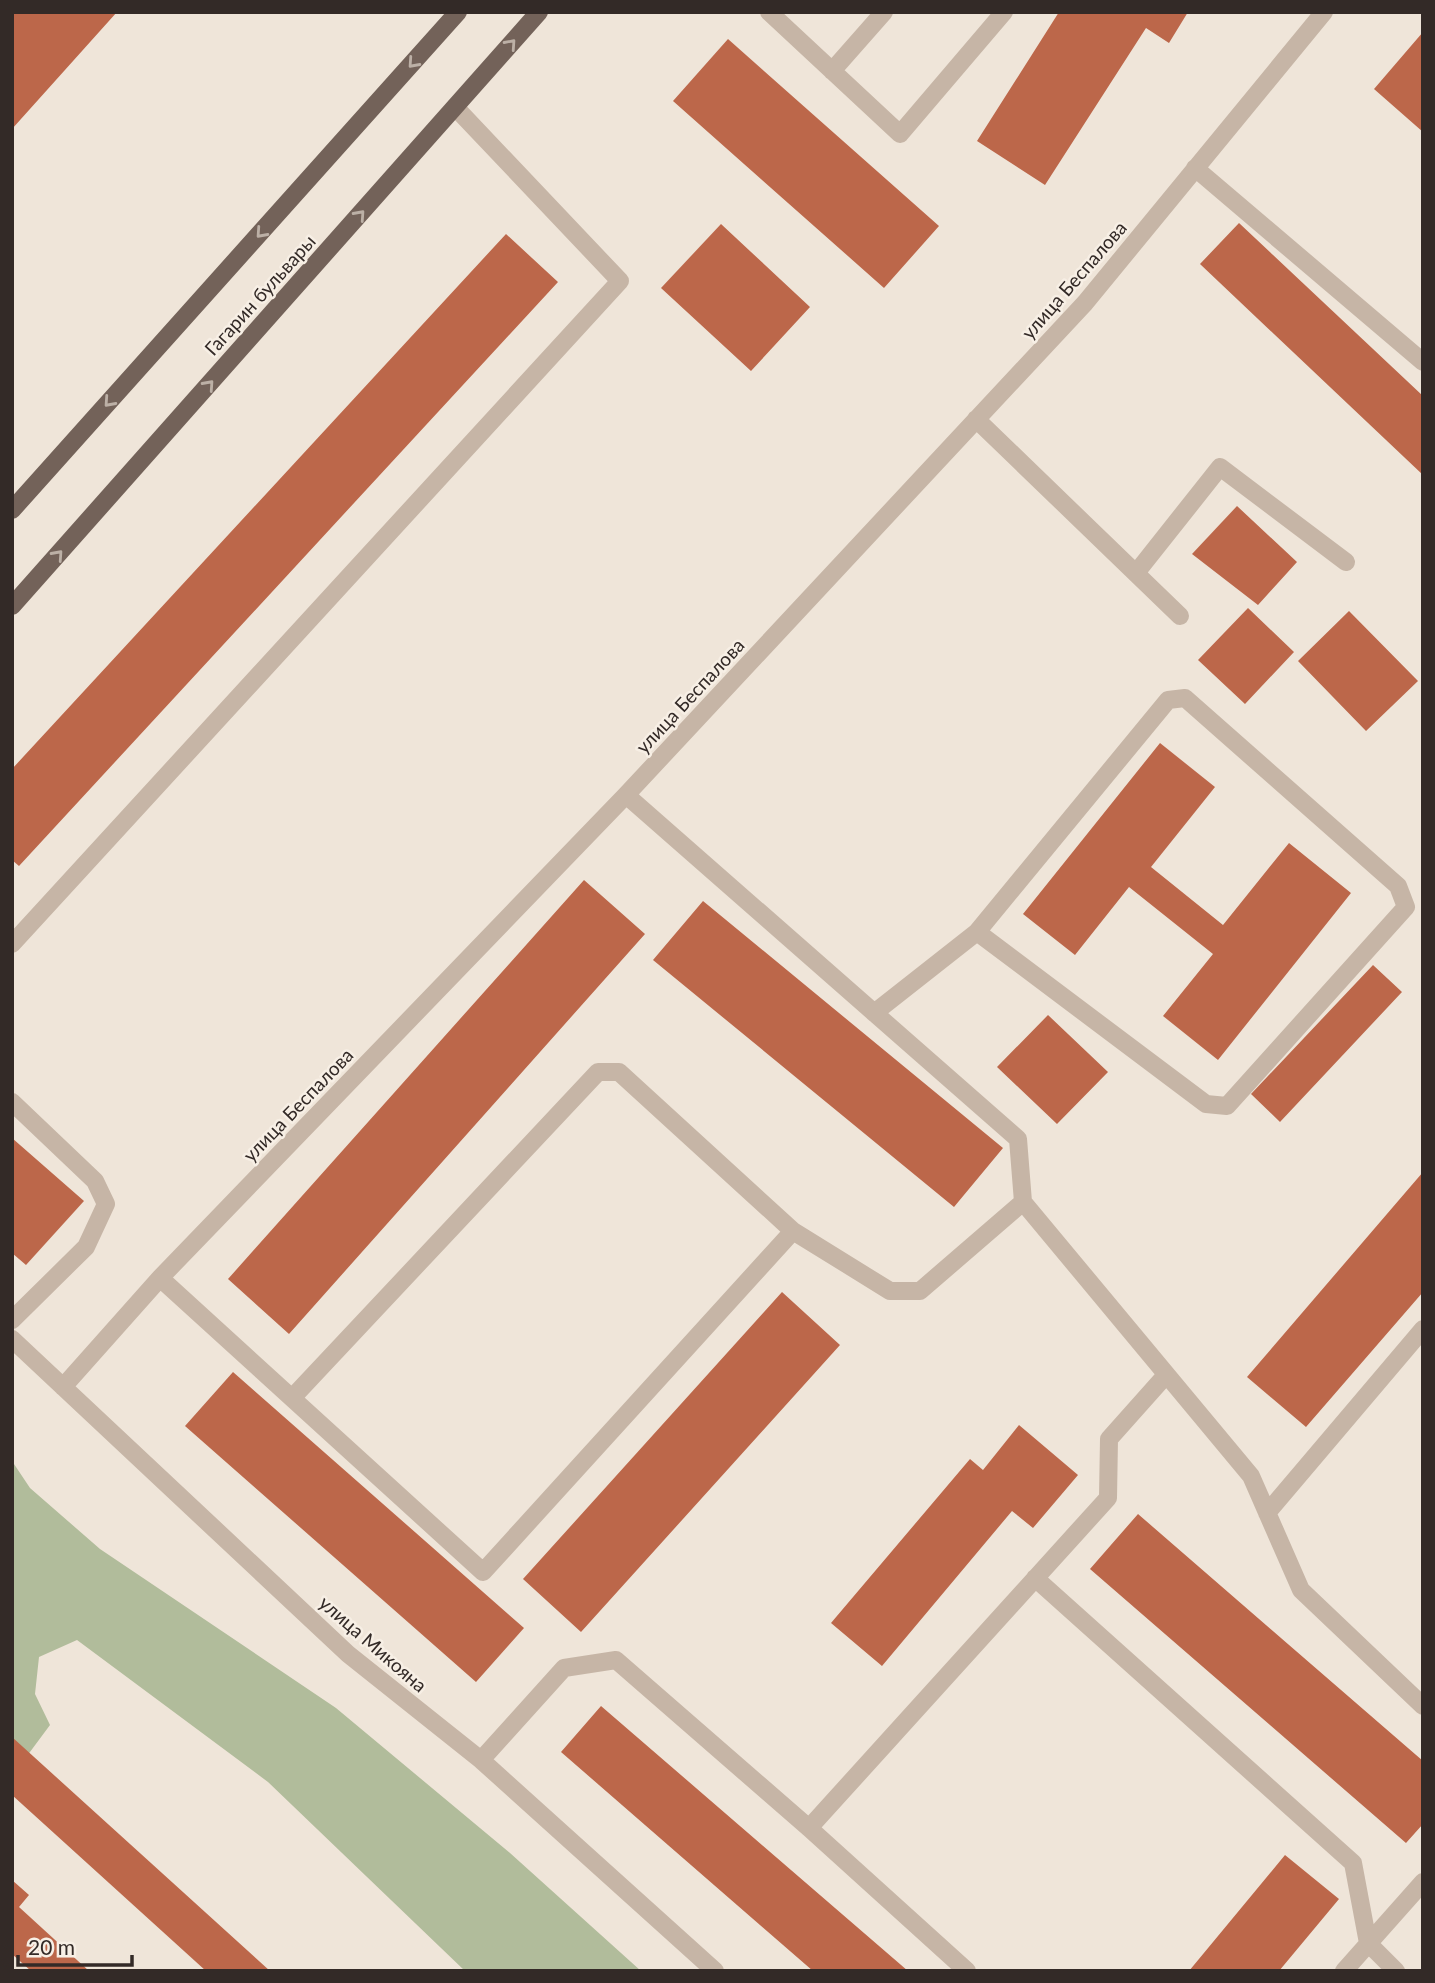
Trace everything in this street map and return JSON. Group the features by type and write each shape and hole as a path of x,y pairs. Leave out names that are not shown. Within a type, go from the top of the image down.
{"main road":[{"path":"12,510 458,12"},
{"name":"Гагарин бульвары","path":"12,606 539,12"}],"street":[{"path":"769,12 900,134 1004,12"},
{"path":"832,71 884,12"},
{"name":"улица Беспалова","path":"63,1387 160,1278 626,795 1085,303 1324,12"},
{"path":"12,944 620,281 455,107"},
{"path":"1195,168 1423,362"},
{"path":"976,419 1180,615"},
{"path":"1136,573 1220,467 1346,562"},
{"path":"874,1013 977,932 1168,700 1185,698 1398,886 1406,908 1227,1106 1206,1104 977,932"},
{"path":"626,795 1017,1139 1023,1202 1251,1476 1301,1590 1423,1706"},
{"path":"292,1398 598,1072 619,1072 793,1231 890,1291 920,1291 1023,1202"},
{"path":"12,1102 95,1181 106,1204 86,1247 12,1320"},
{"path":"160,1278 483,1572 793,1231"},
{"path":"1268,1513 1423,1329"},
{"name":"улица Микояна","path":"12,1339 348,1654 481,1760 715,1971"},
{"path":"809,1828 1108,1498 1110,1438 1167,1375"},
{"path":"1035,1578 1353,1863 1368,1943 1396,1971"},
{"path":"481,1760 565,1668 616,1660 809,1828 967,1971"},
{"path":"1344,1971 1423,1882"}],"green space":[{"path":"12,1461 30,1488 100,1549 336,1708 510,1853 641,1971 465,1971 268,1782 77,1640 39,1657 35,1694 50,1725 27,1756 12,1747"}],"building":[{"path":"12,12 117,12 12,129"},
{"path":"1059,12 1188,12 1169,43 1146,28 1045,185 977,141"},
{"path":"1423,32 1423,132 1374,89"},
{"path":"728,39 939,226 884,288 673,101"},
{"path":"1239,223 1423,396 1423,475 1200,264"},
{"path":"721,224 810,307 751,371 661,288"},
{"path":"506,234 558,282 19,866 12,860 12,769"},
{"path":"1237,506 1297,562 1258,605 1192,554"},
{"path":"1248,608 1294,652 1245,704 1198,660"},
{"path":"1349,611 1418,681 1366,731 1298,661"},
{"path":"1160,743 1215,787 1151,867 1223,925 1289,843 1351,893 1218,1060 1163,1016 1213,954 1129,887 1075,955 1023,914"},
{"path":"584,880 645,934 289,1334 228,1279"},
{"path":"703,901 1003,1148 954,1207 653,960"},
{"path":"1373,965 1402,992 1280,1122 1251,1094"},
{"path":"1048,1015 1108,1072 1057,1124 997,1067"},
{"path":"12,1138 84,1201 26,1265 12,1253"},
{"path":"1423,1172 1423,1292 1306,1427 1247,1377"},
{"path":"782,1292 840,1345 581,1632 523,1579"},
{"path":"233,1372 524,1628 476,1682 185,1426"},
{"path":"1019,1425 1078,1475 1033,1528 1012,1511 882,1666 831,1623 970,1459 983,1470"},
{"path":"1138,1514 1423,1761 1423,1824 1406,1843 1090,1569"},
{"path":"601,1706 908,1971 813,1971 561,1752"},
{"path":"12,1737 270,1971 206,1971 12,1795"},
{"path":"1285,1855 1339,1899 1279,1971 1189,1971"},
{"path":"12,1880 29,1895 19,1907 89,1971 31,1971 12,1954"}]}
